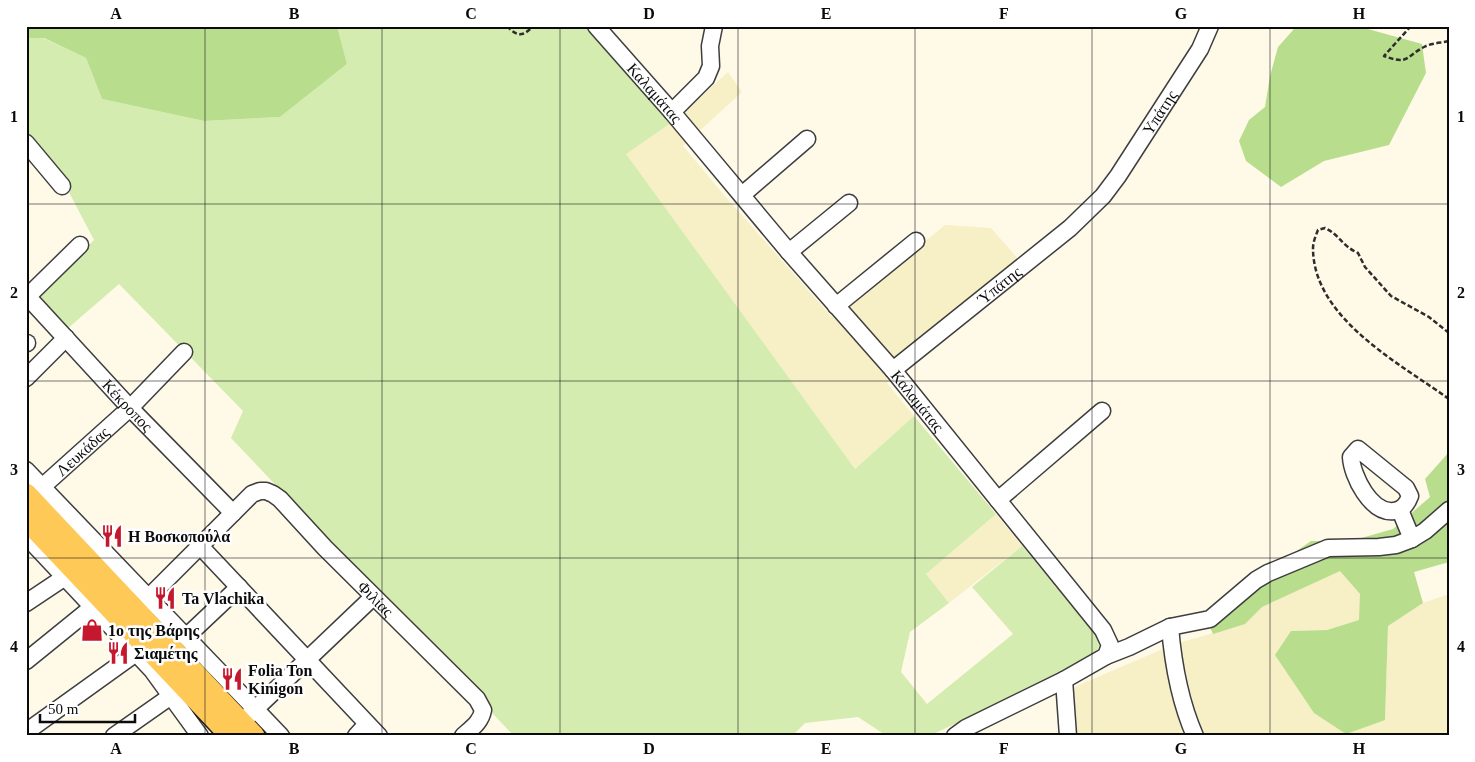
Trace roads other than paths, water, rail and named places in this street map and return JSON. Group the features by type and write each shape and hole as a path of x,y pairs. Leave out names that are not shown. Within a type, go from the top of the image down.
{"main road":[{"path":"34,490 90,562 197,675 238,730"},
{"path":"26,519 98,603 157,667 238,730"}],"street":[{"name":"Καλαμάτας","path":"596,26 893,370 1103,630 1110,645 1106,656"},
{"path":"672,112 706,78 712,66 710,46 702,26"},
{"path":"710,46 714,26"},
{"name":"Υπάτης","path":"1103,196 1118,176 1200,49 1210,26"},
{"path":"742,196 807,138"},
{"path":"26,143 62,186"},
{"name":"Ύπάτης","path":"893,370 1070,228 1103,196"},
{"path":"790,252 849,203"},
{"path":"836,306 916,241"},
{"path":"27,296 80,245"},
{"name":"Κέκροπος","path":"27,296 130,408 233,512"},
{"path":"26,378 66,338"},
{"name":"Λευκάδας","path":"34,490 130,408 184,352"},
{"path":"998,500 1102,411"},
{"path":"26,470 34,490 85,532 191,642 238,730"},
{"name":"Φιλίας","path":"233,512 252,494 260,491 266,491 280,499 373,597 477,699 483,710 480,720 463,736"},
{"path":"1400,510 1412,539"},
{"path":"955,736 966,728 1064,680 1106,656 1170,627 1210,619 1256,580 1268,573 1328,548 1396,545 1412,539 1425,531 1449,510"},
{"path":"148,598 233,512"},
{"path":"85,532 90,562"},
{"path":"26,536 65,577 98,603 136,653 157,667 171,696 200,736"},
{"path":"200,546 379,736"},
{"path":"26,603 65,577"},
{"path":"191,642 239,587"},
{"path":"238,730 373,597"},
{"path":"26,661 98,603"},
{"path":"1170,627 1187,717 1195,736"},
{"path":"191,642 197,675"},
{"path":"26,732 136,653"},
{"path":"1064,680 1068,736"},
{"path":"114,736 171,696"},
{"path":"356,736 368,724"},
{"path":"238,730 281,736"}],"place":[{"name":"Η Βοσκοπούλα","path":"112,536"},
{"name":"Ta Vlachika","path":"165,598"},
{"name":"1ο της Βάρης","path":"92,630"},
{"name":"Σιαμέτης","path":"118,653"},
{"name":"Folia Ton Kinigon","path":"232,679"}]}
